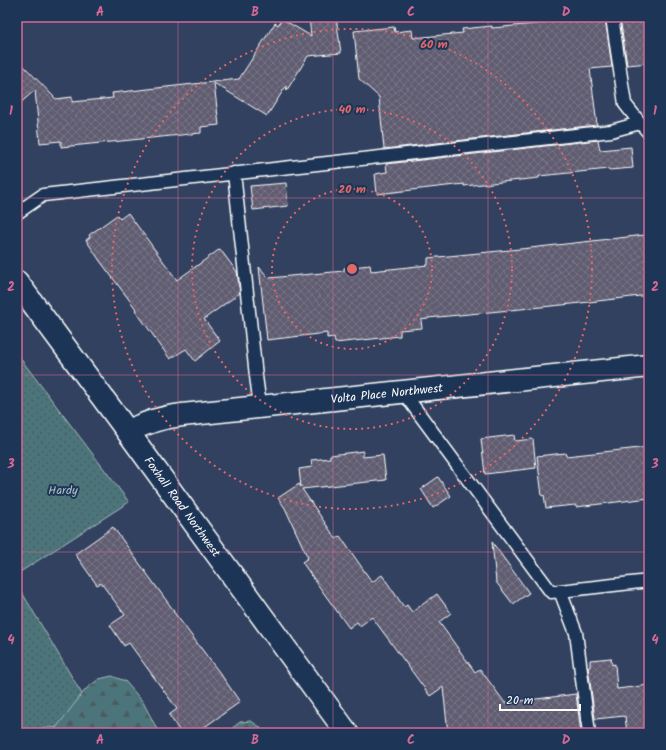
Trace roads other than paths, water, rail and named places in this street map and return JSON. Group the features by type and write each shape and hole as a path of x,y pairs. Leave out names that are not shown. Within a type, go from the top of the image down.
{"main road":[{"name":"Foxhall Road Northwest","path":"17,282 347,733"},
{"name":"Volta Place Northwest","path":"128,432 137,427 169,416 649,366"}],"lane":[{"path":"612,17 625,104 649,133"},
{"path":"17,213 43,195 611,131 640,122"},
{"path":"234,173 260,406"},
{"path":"403,392 551,592 649,581"},
{"path":"560,591 576,633 589,733"}],"park label":[{"name":"Hardy","path":"63,490"}]}
